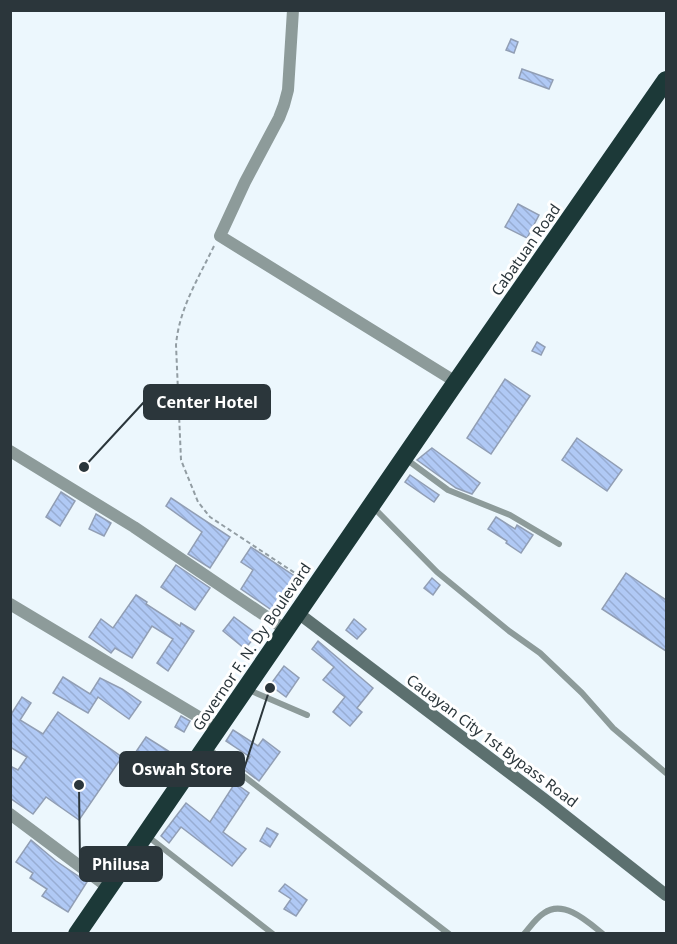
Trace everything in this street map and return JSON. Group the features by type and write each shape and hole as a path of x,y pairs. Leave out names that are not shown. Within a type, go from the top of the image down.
{"highway":[{"name":"Cabatuan Road","path":"416,440 666,80"},
{"name":"Governor F. N. Dy Boulevard","path":"77,933 416,440"}],"main road":[{"name":"Cauayan City 1st Bypass Road","path":"298,613 544,799 666,895"}],"street":[{"path":"293,10 288,90 284,105 244,182 220,236 456,382"},
{"path":"10,451 134,527 286,630"},
{"path":"10,604 217,728"},
{"path":"10,814 109,888"}],"lane":[{"path":"404,458 448,490 510,515 559,544"},
{"path":"371,506 436,572 508,631 540,653 582,693 613,728 666,773"},
{"path":"246,688 307,715"},
{"path":"206,747 449,933"},
{"path":"145,835 273,933"},
{"path":"524,933 543,913 554,908 573,912 603,933"}],"path":[{"path":"220,236 185,304 177,331 181,460 198,502 210,517 315,587"}],"building":[{"path":"511,39 518,42 514,53 506,50"},
{"path":"522,69 553,80 549,89 519,78"},
{"path":"518,204 539,215 527,238 505,227"},
{"path":"537,342 545,347 541,355 532,351"},
{"path":"505,379 530,396 491,454 467,438"},
{"path":"577,438 622,470 607,491 562,460"},
{"path":"432,448 480,483 472,494 456,488 417,460"},
{"path":"410,475 439,495 434,502 405,482"},
{"path":"61,492 75,501 60,526 46,517"},
{"path":"171,498 230,537 210,568 188,554 202,532 166,506"},
{"path":"96,514 111,523 104,536 89,529"},
{"path":"496,517 515,529 517,525 533,535 521,553 488,529"},
{"path":"251,547 296,577 273,611 241,589 253,570 241,562"},
{"path":"176,565 210,588 195,610 161,587"},
{"path":"626,573 666,600 666,651 602,609"},
{"path":"432,578 440,585 433,595 424,588"},
{"path":"136,595 180,626 181,623 194,631 168,671 157,663 173,639 152,626 132,658 115,648 111,653 89,637 101,619 113,628"},
{"path":"234,617 257,634 245,649 223,631"},
{"path":"354,619 366,629 357,639 346,630"},
{"path":"318,641 373,688 357,708 362,712 350,726 333,712 345,697 323,680 334,667 312,649"},
{"path":"284,666 299,678 286,697 270,685"},
{"path":"63,677 90,694 100,678 141,702 129,719 98,697 88,713 53,693"},
{"path":"22,697 31,703 20,720 43,734 58,712 122,757 79,820 46,797 33,814 10,798 10,766 18,770 27,757 10,747 10,716"},
{"path":"181,716 190,721 184,732 175,727"},
{"path":"233,730 258,746 263,739 280,752 259,781 242,768 250,757 226,741"},
{"path":"146,737 170,752 156,775 131,759"},
{"path":"235,783 249,793 223,832 246,849 232,866 181,827 169,843 161,836 186,803 210,822"},
{"path":"267,828 278,834 270,847 260,841"},
{"path":"31,840 56,861 87,882 68,912 42,896 47,889 30,878 33,873 16,862"},
{"path":"285,884 307,900 296,916 284,909 291,899 279,891"}],"place":[{"name":"Center Hotel","path":"84,467"},
{"name":"Oswah Store","path":"270,688"},
{"name":"Philusa","path":"79,785"}]}
